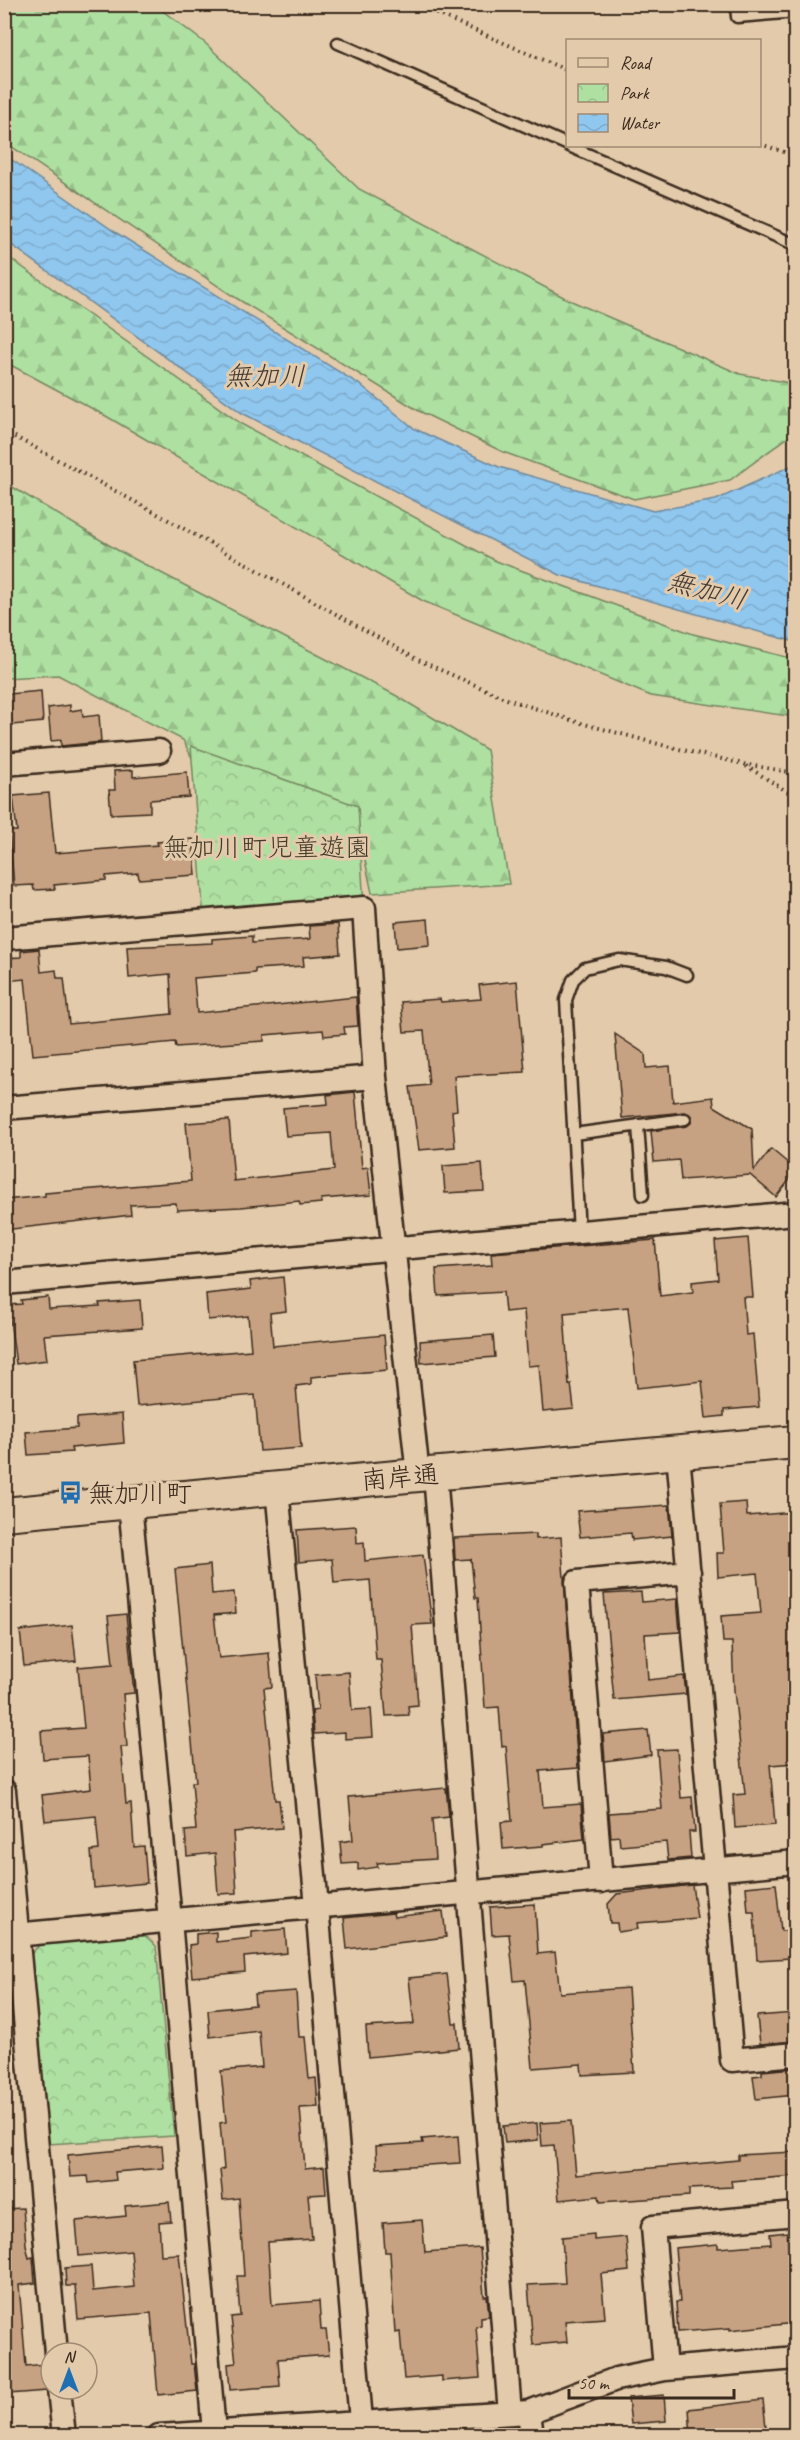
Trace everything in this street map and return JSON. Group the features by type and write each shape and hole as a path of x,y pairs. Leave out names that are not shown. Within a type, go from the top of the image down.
{"main road":[{"name":"南岸通","path":"4,1514 795,1442"}],"street":[{"path":"4,764 159,751"},
{"path":"4,938 364,908 375,1077 393,1249 427,1474 520,2413 532,2436"},
{"path":"4,1108 375,1077"},
{"path":"4,1283 795,1213"},
{"path":"678,1454 732,2060 795,2054"},
{"path":"277,1489 317,1906 361,2421"},
{"path":"130,1504 170,1920 214,2432"},
{"path":"601,1881 577,1582 689,1572"},
{"path":"4,1791 10,1936 55,2341"},
{"path":"10,1936 795,1862"},
{"path":"665,2369 653,2227 795,2214"},
{"path":"159,2436 361,2421 520,2413 616,2379 665,2369 795,2358"},
{"path":"60,2401 64,2436"}],"lane":[{"path":"736,4 737,17 795,12"},
{"path":"338,43 566,144"},
{"path":"573,147 795,245"},
{"path":"579,1232 566,1000 573,980 585,968 619,960 666,967 687,975"},
{"path":"574,1134 685,1119"},
{"path":"638,1125 643,1195"}],"path":[{"path":"415,4 566,71"},
{"path":"761,145 795,156"},
{"path":"4,431 418,660 507,699 577,722 743,764 795,773"},
{"path":"743,764 795,798"}],"green space":[{"path":"4,5 155,5 205,43 359,189 569,300 740,374 795,384 795,432 730,480 634,499 503,452 419,411 233,296 5,142"},
{"path":"4,254 243,425 496,561 693,634 795,659 795,717 651,696 423,601 106,416 5,362"},
{"path":"4,482 119,551 395,695 487,750 509,884 372,893 363,851 314,851 211,796 183,740 58,675 5,678 5,557 14,551 5,546"},
{"name":"無加川町児童遊園","path":"191,746 358,806 364,908 204,921"},
{"path":"144,1934 156,1946 174,2136 48,2144 31,1954 42,1942"}],"water":[{"name":"無加川","path":"5,155 115,232 362,386 415,429 499,467 653,511 716,500 795,464 795,642 560,575 242,413 5,240"}],"building":[{"path":"41,691 43,722 12,725 9,694"},
{"path":"70,705 70,711 82,709 83,717 99,715 101,742 61,746 61,740 51,741 48,708"},
{"path":"133,770 133,777 187,772 189,797 150,800 150,812 111,814 109,790 115,790 114,771"},
{"path":"49,793 55,853 158,845 157,842 193,839 196,875 139,879 138,873 106,876 106,880 54,885 55,889 34,890 33,885 14,886 9,831 17,831 13,796"},
{"path":"428,919 430,945 397,948 395,922"},
{"path":"338,924 340,954 303,957 304,966 255,969 255,973 194,978 197,1013 356,997 358,1026 344,1027 345,1034 324,1036 323,1030 264,1035 264,1041 176,1047 175,1042 33,1055 25,979 4,981 4,958 21,957 21,951 39,949 41,972 56,970 57,978 64,978 69,1024 172,1014 170,974 129,978 127,947 212,943 212,939 252,936 252,943 310,939 309,926"},
{"path":"517,981 525,1072 454,1076 457,1110 452,1111 455,1147 419,1150 410,1087 429,1085 424,1031 404,1032 401,1002 481,999 479,985"},
{"path":"615,1034 645,1054 646,1068 670,1066 673,1102 713,1097 714,1106 752,1129 754,1171 771,1149 795,1169 795,1173 776,1197 750,1175 681,1180 679,1160 654,1162 651,1131 687,1126 692,1122 692,1117 685,1112 622,1118"},
{"path":"355,1092 362,1168 368,1167 371,1195 321,1199 321,1203 300,1205 299,1201 177,1210 176,1203 130,1205 131,1215 4,1230 4,1200 45,1196 45,1193 191,1181 186,1123 229,1120 234,1181 334,1170 331,1133 286,1136 283,1108 328,1104 327,1095"},
{"path":"482,1163 484,1191 445,1193 443,1166"},
{"path":"748,1238 753,1297 743,1297 746,1335 753,1334 759,1407 724,1410 724,1416 706,1418 702,1381 637,1388 628,1307 564,1313 569,1385 571,1384 574,1409 543,1412 539,1365 528,1366 524,1310 505,1312 503,1292 438,1296 436,1269 492,1265 491,1253 655,1240 660,1296 693,1292 692,1282 718,1279 715,1241"},
{"path":"283,1277 286,1311 270,1313 273,1346 384,1335 387,1370 311,1377 311,1384 296,1386 301,1448 260,1451 255,1395 137,1406 133,1360 251,1350 248,1316 208,1320 206,1294 251,1289 250,1281"},
{"path":"48,1297 49,1309 100,1306 99,1303 140,1300 142,1328 44,1335 47,1360 16,1364 8,1305 22,1304 21,1300"},
{"path":"493,1335 495,1357 421,1363 420,1341"},
{"path":"122,1414 124,1443 71,1448 72,1452 28,1455 26,1432 77,1428 77,1418"},
{"path":"746,1502 747,1516 794,1512 795,1537 792,1538 795,1576 795,1763 770,1765 775,1825 735,1828 733,1795 745,1794 734,1690 732,1642 723,1642 721,1616 761,1613 757,1573 718,1577 717,1553 724,1553 720,1504"},
{"path":"669,1505 672,1536 632,1540 631,1533 580,1537 577,1511"},
{"path":"356,1526 357,1543 364,1542 365,1561 423,1555 432,1624 412,1625 418,1705 408,1706 409,1715 386,1716 381,1660 376,1660 370,1580 334,1583 332,1559 299,1562 297,1530"},
{"path":"536,1534 536,1539 561,1537 578,1768 540,1771 543,1807 581,1804 584,1839 543,1844 543,1846 503,1849 501,1822 512,1821 506,1746 502,1747 499,1707 485,1708 478,1598 475,1598 471,1559 455,1560 454,1538"},
{"path":"210,1565 212,1594 234,1592 236,1613 214,1615 219,1658 269,1653 272,1687 264,1688 275,1800 279,1800 282,1828 233,1832 237,1893 218,1894 215,1853 187,1856 185,1831 196,1830 192,1782 196,1782 175,1569"},
{"path":"641,1592 642,1602 677,1599 680,1632 645,1634 648,1680 684,1676 686,1694 614,1700 604,1594"},
{"path":"126,1614 134,1693 123,1694 127,1747 121,1747 126,1804 131,1803 134,1847 144,1846 147,1883 94,1888 91,1851 99,1850 96,1816 45,1821 42,1795 91,1789 88,1756 43,1759 41,1731 84,1728 78,1667 113,1664 108,1616"},
{"path":"72,1625 76,1661 24,1666 20,1631"},
{"path":"349,1672 352,1710 371,1709 373,1737 345,1739 345,1732 314,1734 312,1711 318,1710 315,1675"},
{"path":"648,1730 651,1755 605,1761 603,1734"},
{"path":"677,1749 681,1798 692,1797 695,1832 689,1832 691,1858 668,1860 666,1842 620,1846 619,1836 611,1837 609,1813 662,1809 657,1750"},
{"path":"446,1788 449,1817 432,1819 435,1859 377,1863 378,1867 358,1870 358,1863 342,1864 340,1842 353,1840 349,1797"},
{"path":"776,1884 781,1931 790,1931 791,1958 757,1960 754,1912 748,1912 746,1887"},
{"path":"692,1885 697,1918 637,1923 638,1929 618,1932 617,1923 610,1923 608,1904 617,1894"},
{"path":"535,1904 538,1954 555,1952 560,1993 628,1988 634,2072 582,2075 581,2064 533,2068 525,1980 514,1981 509,1934 492,1935 490,1907"},
{"path":"443,1911 446,1937 347,1949 344,1918 393,1913 394,1917"},
{"path":"285,1929 287,1953 244,1957 245,1972 192,1977 189,1945 196,1944 196,1934 216,1932 216,1942 252,1938 252,1932"},
{"path":"447,1974 453,2023 457,2023 459,2048 368,2057 366,2027 414,2024 409,1978"},
{"path":"296,1991 299,2037 305,2037 309,2079 316,2078 318,2107 300,2108 305,2169 324,2167 326,2194 308,2195 312,2239 268,2242 272,2305 319,2301 321,2330 326,2330 329,2355 278,2359 280,2386 230,2390 228,2364 236,2363 231,2317 240,2316 237,2276 244,2276 239,2198 223,2200 220,2170 224,2169 220,2123 226,2122 221,2071 262,2067 259,2031 210,2037 208,2010 255,2005 254,1994"},
{"path":"795,2013 795,2041 760,2044 757,2016"},
{"path":"795,2068 795,2095 756,2099 753,2076 762,2075 762,2071"},
{"path":"571,2121 576,2175 738,2160 738,2155 795,2152 795,2176 731,2181 732,2187 689,2189 689,2196 600,2202 599,2196 559,2200 554,2145 542,2146 540,2123"},
{"path":"537,2123 538,2140 505,2143 503,2126"},
{"path":"458,2136 460,2163 377,2168 376,2146 423,2143 422,2139"},
{"path":"162,2146 164,2168 115,2172 116,2180 89,2183 88,2176 70,2177 68,2155"},
{"path":"169,2202 171,2221 159,2222 161,2255 179,2254 191,2364 194,2364 197,2391 158,2395 151,2313 78,2319 75,2286 66,2286 65,2268 91,2266 93,2291 134,2287 131,2251 79,2256 76,2221 126,2216 125,2206"},
{"path":"23,2208 26,2245 29,2258 33,2257 35,2283 19,2285 26,2366 39,2365 39,2392 9,2394 4,2346 4,2209"},
{"path":"422,2220 425,2252 480,2248 484,2296 487,2296 489,2316 481,2317 481,2325 476,2326 480,2378 442,2381 442,2376 404,2379 400,2332 395,2333 390,2252 385,2252 383,2223"},
{"path":"787,2232 789,2249 795,2248 795,2323 730,2330 730,2328 678,2332 676,2302 680,2302 675,2248 718,2244 718,2248 771,2244 770,2234"},
{"path":"594,2234 594,2240 626,2237 629,2271 601,2274 605,2318 565,2321 567,2342 533,2345 528,2285 565,2283 562,2237"},
{"path":"664,2395 666,2421 631,2424 628,2398"},
{"path":"763,2400 767,2436 691,2436 689,2409"}],"place":[{"name":"無加川町","path":"70,1493"}]}
